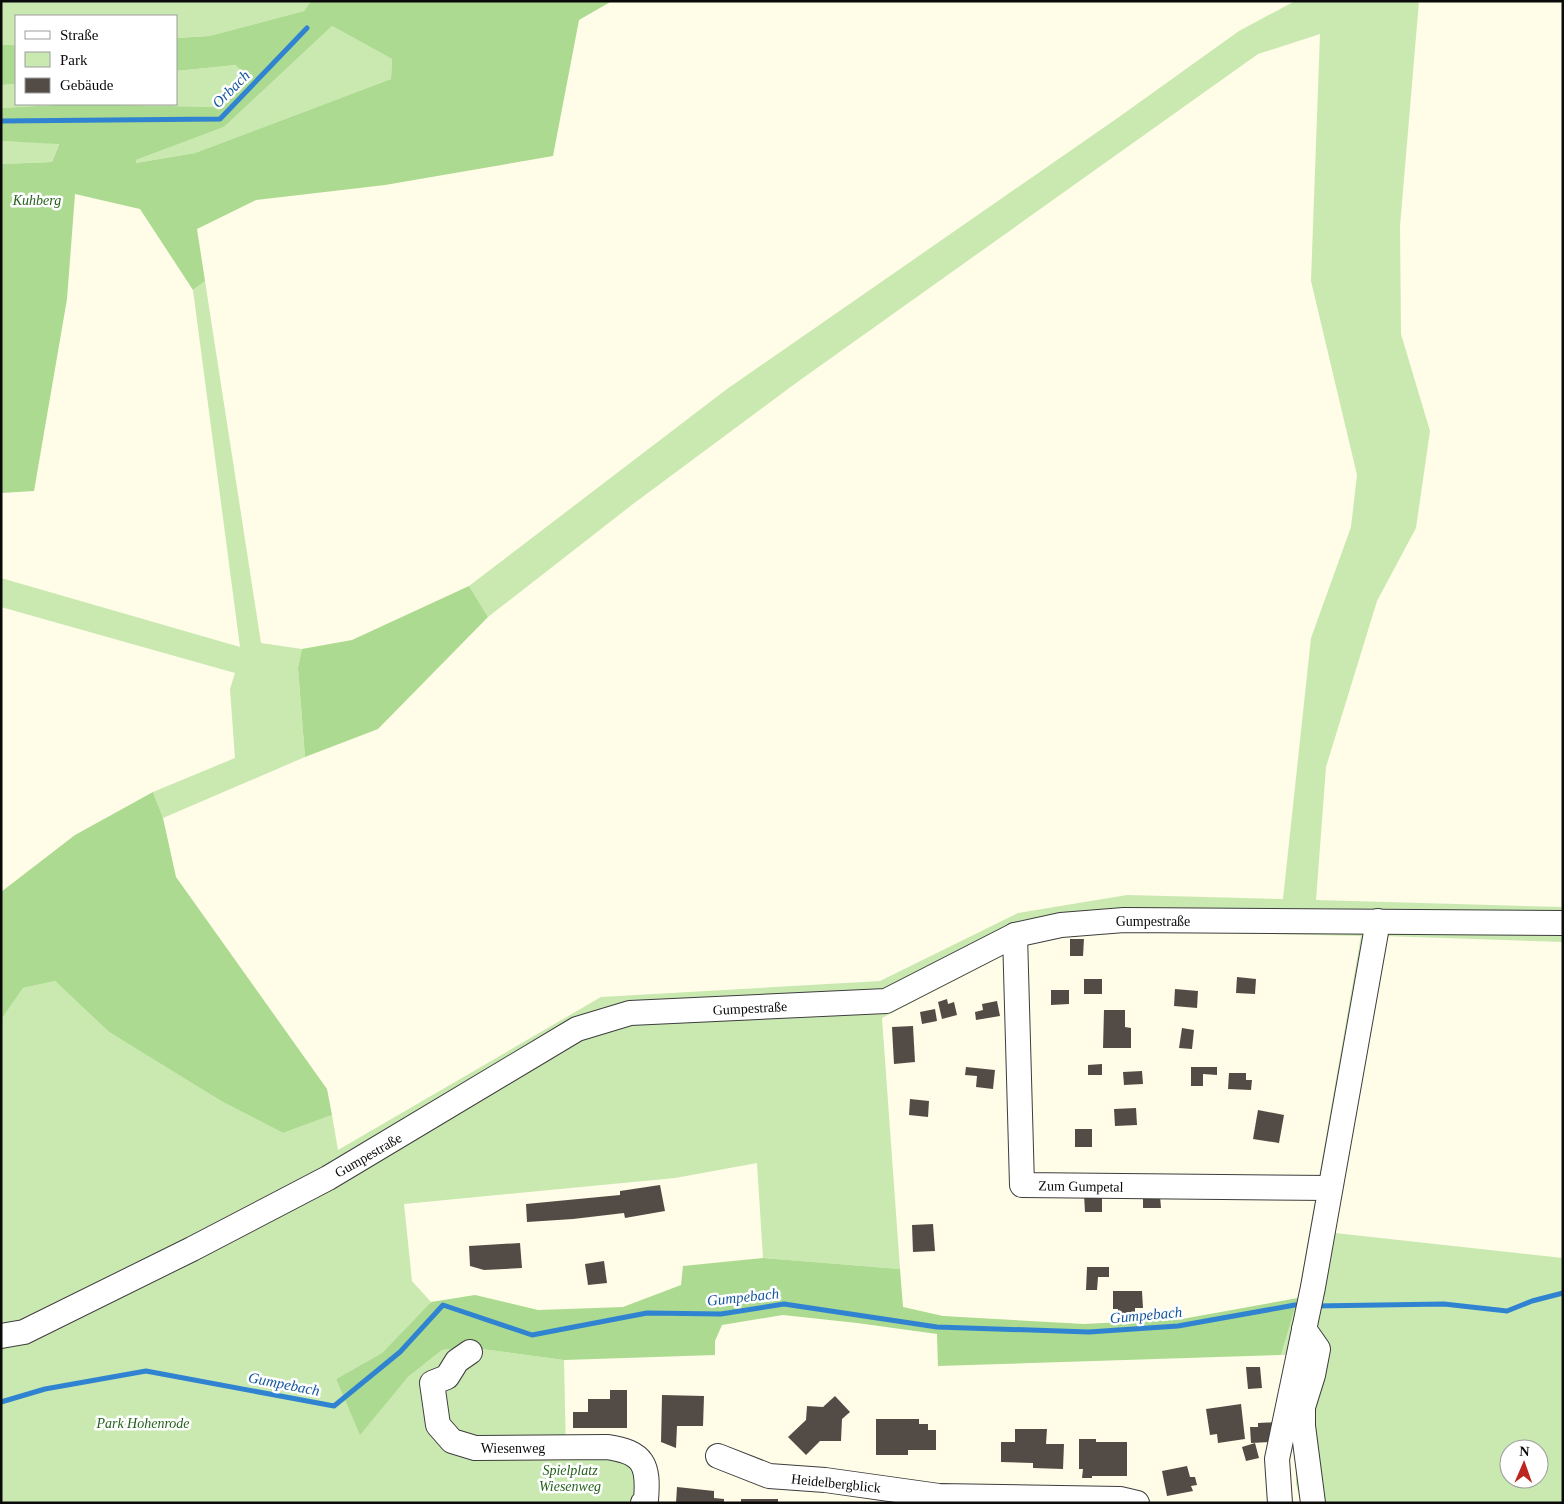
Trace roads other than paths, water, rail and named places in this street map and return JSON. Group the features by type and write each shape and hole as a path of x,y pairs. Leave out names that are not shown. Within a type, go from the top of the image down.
{"street":[{"name":"Gumpestraße","path":"1,1336 24,1332 192,1250 328,1178 577,1029 630,1013 886,1001 1015,935 1061,925 1124,920 1563,923"},
{"path":"1280,1503 1277,1459 1313,1287 1378,921"},
{"name":"Zum Gumpetal","path":"1015,935 1022,1185 1330,1188"},
{"path":"1305,1328 1318,1349 1313,1375 1303,1407 1313,1503"},
{"name":"Wiesenweg","path":"470,1352 457,1361 447,1377 432,1383 438,1425 452,1441 475,1448 607,1447 625,1450 637,1457 644,1467 647,1481 646,1500 643,1503"},
{"name":"Heidelbergblick","path":"718,1456 769,1476 825,1480 939,1496 1120,1499 1137,1503"}],"waterway":[{"name":"Orbach","path":"1,121 220,119 307,28"},
{"name":"Gumpebach","path":"1315,1306 1444,1304 1507,1311 1532,1301 1563,1293"},
{"name":"Gumpebach","path":"1,1402 45,1389 146,1371 334,1406 400,1352 443,1305 532,1335 647,1313 721,1314 784,1304 937,1327 1089,1332 1178,1326 1304,1305"}],"park label":[{"name":"Kuhberg","path":"37,200"},
{"name":"Park Hohenrode","path":"143,1423"},
{"name":"Spielplatz Wiesenweg","path":"570,1478"}]}
